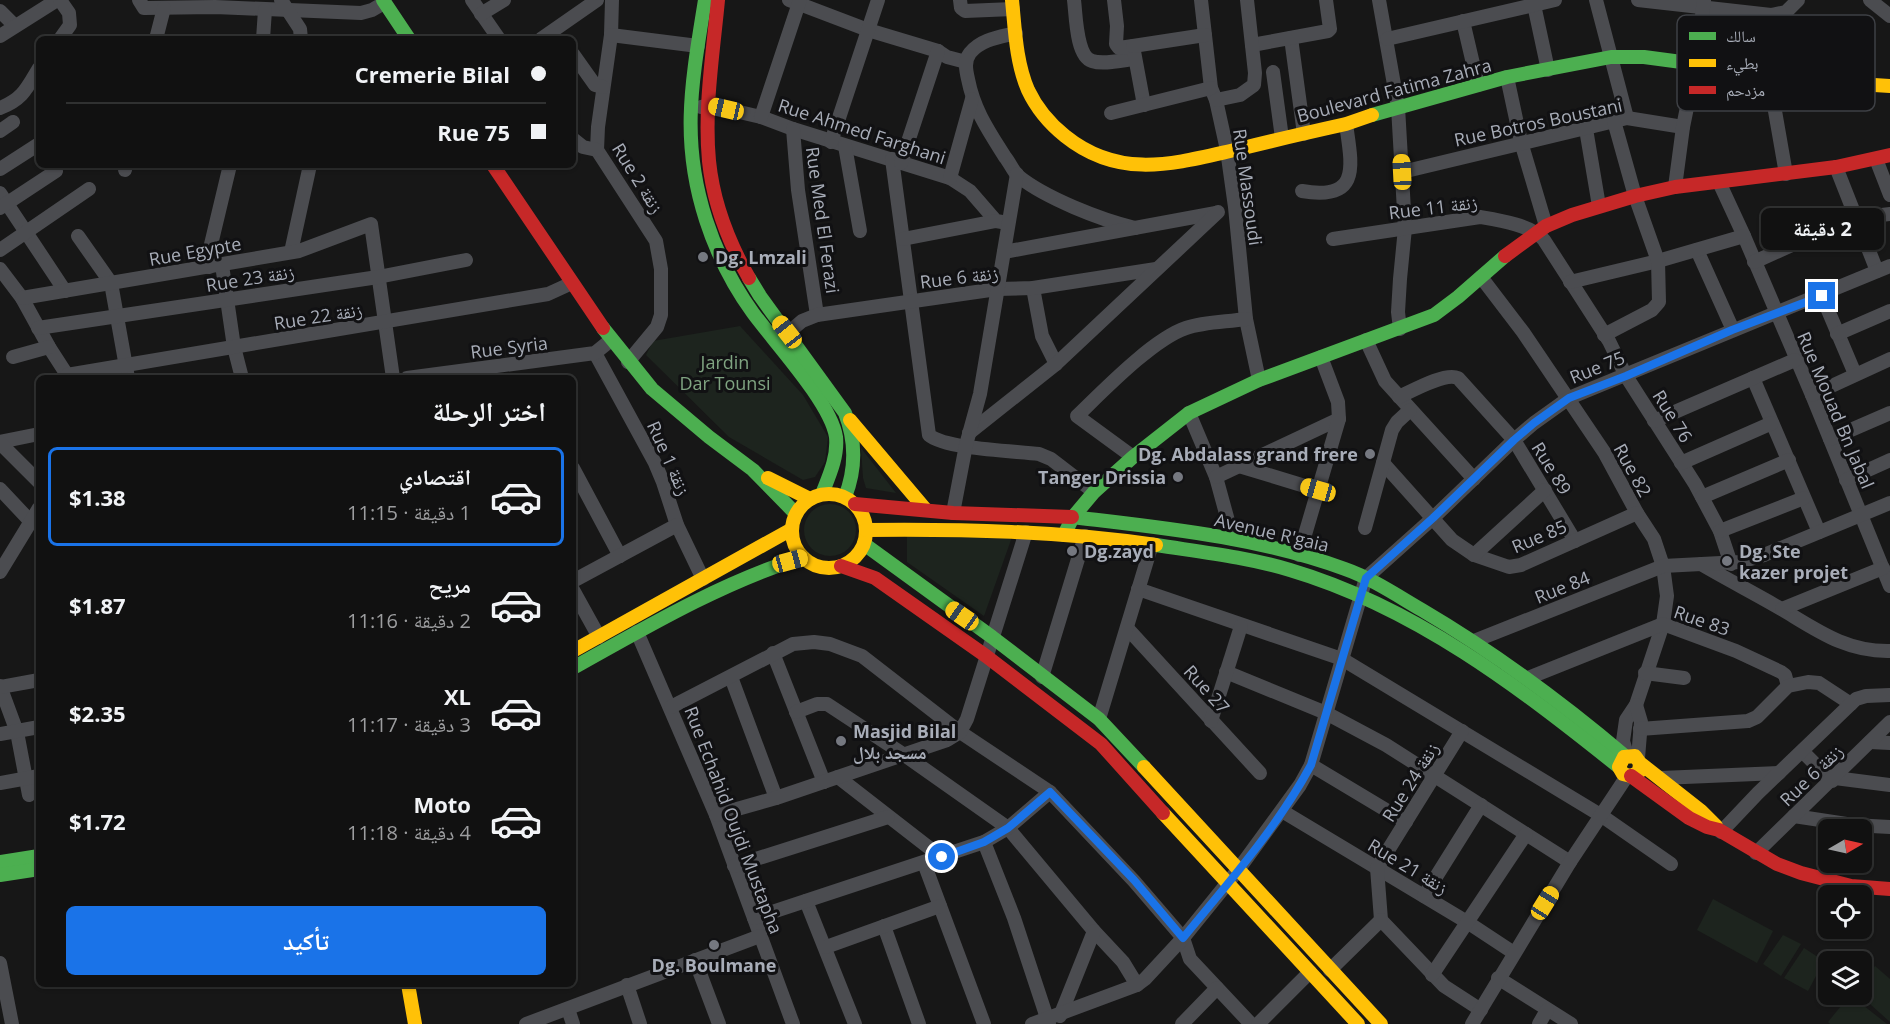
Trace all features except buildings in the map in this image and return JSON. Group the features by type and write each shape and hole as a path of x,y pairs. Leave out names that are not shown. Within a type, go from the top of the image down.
{"main road":[{"path":"705,0 690,109 690,142 694,170 715,245 733,284 818,400 834,429 835,460 816,497 796,514 792,529 794,543 803,557 820,567 841,566 855,558 864,544 866,530 863,516 850,501 834,494 816,497 753,470"},
{"path":"718,0 709,105 709,160 723,220 748,274 766,304 846,415 926,510"},
{"path":"384,1 407,36"},
{"name":"Boulevard Fatima Zahra","path":"1012,4 1019,60 1027,88 1039,108 1054,126 1080,148 1120,164 1152,167 1346,124 1507,77 1611,57 1644,57 1677,61"},
{"name":"Boulevard Fatima Zahra","path":"1875,85 1890,86"},
{"path":"1064,535 1073,517 1094,492 1133,457 1190,413 1260,380 1434,315 1481,278 1502,258 1541,229 1599,206 1675,187 1836,167 1890,155"},
{"path":"495,168 628,362 652,389 680,414 753,470 796,514"},
{"path":"846,415 852,438 853,455 850,501"},
{"name":"Avenue R'gaia","path":"850,501 953,513 1073,517 1233,538 1347,569 1474,641 1528,678 1592,727 1689,818 1720,831 1756,853 1801,873 1851,886 1890,889"},
{"path":"576,649 792,529"},
{"name":"Avenue R'gaia","path":"866,530 1026,532 1085,536 1248,559 1329,583 1432,632 1481,663 1560,720 1630,765 1661,778 1701,811 1720,831"},
{"path":"864,544 992,637 1099,719 1381,1024"},
{"path":"576,666 637,632 744,578 803,557"},
{"path":"841,566 875,578 986,656 1101,744 1227,884 1358,1024"},
{"path":"0,862 36,856"},
{"path":"0,875 36,869"},
{"path":"408,987 414,1024"}],"street":[{"path":"0,36 58,0 69,13 70,25 62,36"},
{"path":"472,0 498,36"},
{"path":"481,14 504,0"},
{"path":"559,34 597,0"},
{"name":"Rue 2 زنقة","path":"612,0 611,35 597,133 597,150 645,223 656,242 659,254 661,315 650,338 628,362"},
{"path":"831,142 878,0"},
{"path":"960,0 961,8 965,11 1012,4"},
{"path":"1074,0 1080,50 1085,58 1094,62 1205,35"},
{"path":"1114,0 1117,26 1116,45 1134,52"},
{"name":"Rue Massoudi","path":"1201,0 1214,94 1227,150 1236,207 1246,320 1260,380"},
{"path":"1112,113 1144,105 1214,94 1240,95 1251,88 1255,80 1247,0"},
{"path":"1252,45 1327,31 1330,29 1326,0"},
{"path":"1379,0 1398,107 1405,228 1399,289 1400,329"},
{"path":"1387,39 1533,3 1555,0"},
{"path":"1596,0 1611,57 1635,196 1658,261 1657,305 1652,310 1604,335"},
{"path":"1641,0 1704,3 1771,15 1786,12 1795,1"},
{"path":"1870,0 1890,16"},
{"path":"141,4 164,8 213,4 265,10 285,6 361,13 372,10 384,1"},
{"path":"761,117 796,1 868,30 966,62"},
{"path":"1533,3 1548,70"},
{"path":"285,6 300,29 301,36"},
{"path":"157,36 164,8"},
{"path":"0,10 15,26"},
{"path":"263,36 265,10"},
{"path":"1463,21 1478,85"},
{"path":"1016,33 982,43 970,53 966,62 972,99 992,137 1017,174 1064,202 1135,228"},
{"path":"611,35 698,46"},
{"path":"1290,38 1304,134"},
{"path":"938,51 897,161 903,239 928,431 933,438 967,439 1039,454 1051,459 1094,492"},
{"path":"1134,52 1144,105"},
{"path":"576,58 595,85 603,87"},
{"path":"1273,72 1282,138"},
{"path":"0,108 22,96 36,73"},
{"name":"Rue 76","path":"1507,77 1544,240 1702,497 1720,531 1731,564"},
{"path":"950,178 972,99"},
{"name":"Rue Ahmed Farghani","path":"690,109 709,105 761,117 831,142 950,178 970,191 1002,222"},
{"path":"1675,187 1686,111"},
{"path":"1775,111 1786,174"},
{"name":"Rue Botros Boustani","path":"1402,172 1621,119 1683,127"},
{"path":"0,131 13,122"},
{"path":"1302,191 1328,192 1338,190 1345,185 1349,178 1350,165 1346,124"},
{"name":"Rue Med El Ferazi","path":"793,129 798,190 817,315"},
{"path":"1586,129 1599,206"},
{"path":"576,141 583,147 597,150"},
{"path":"0,169 36,146"},
{"path":"845,146 860,231"},
{"path":"1876,159 1890,195"},
{"path":"1836,167 1855,218 1884,269"},
{"path":"229,168 208,257 216,266 227,300 234,347 241,375"},
{"path":"291,252 309,168"},
{"path":"56,171 2,201 26,232 65,291"},
{"path":"953,513 967,439 980,394 1004,252 1002,222 1017,174"},
{"name":"Rue Mouad Bn Jabal","path":"1719,182 1812,395 1890,586"},
{"path":"0,250 89,189"},
{"path":"1004,252 1236,207"},
{"path":"967,439 1056,364 1218,212"},
{"path":"1754,262 1855,218 1890,214"},
{"name":"Rue 11 زنقة","path":"1333,239 1480,217 1541,229"},
{"path":"903,239 1002,222"},
{"name":"Rue Egypte","path":"22,298 291,252 371,224 378,277"},
{"path":"78,236 111,283 126,371"},
{"path":"1570,282 1658,261 1744,236"},
{"path":"1697,250 1732,330"},
{"name":"Rue 23 زنقة","path":"38,328 378,277 466,260"},
{"path":"0,269 4,284 22,298 67,375"},
{"name":"Rue 6 زنقة","path":"776,344 802,321 817,315 997,289 1033,288 1156,269"},
{"name":"Rue 75","path":"1366,578 1433,518 1514,440 1569,398 1884,269"},
{"path":"378,277 393,375"},
{"name":"Rue 82","path":"1481,278 1523,332 1604,452 1654,539 1663,566 1667,596 1663,624 1636,705 1628,715 1625,727 1623,741 1630,765"},
{"name":"Rue 22 زنقة","path":"80,375 126,371 234,347 548,294 572,283"},
{"path":"1033,288 1042,336 1056,364"},
{"path":"1822,296 1855,374"},
{"path":"1837,334 1890,311"},
{"path":"1133,457 1077,416 1114,379 1177,333 1195,326 1246,320"},
{"path":"595,353 611,340"},
{"path":"1366,340 1381,375 1474,479"},
{"path":"13,357 49,347"},
{"name":"Rue Syria","path":"453,375 595,353"},
{"name":"Rue 1 زنقة","path":"595,353 651,454 677,525 703,579"},
{"path":"1299,555 1339,419 1338,402 1321,357"},
{"path":"1812,395 1890,359"},
{"path":"1654,421 1795,360"},
{"name":"Rue 89","path":"1399,397 1440,378 1454,376 1458,378 1514,440 1575,541"},
{"path":"1753,378 1819,532"},
{"path":"1365,528 1394,426 1410,410"},
{"path":"1190,413 1216,477 1233,538"},
{"path":"1830,440 1890,413"},
{"path":"1216,477 1339,419"},
{"path":"1681,463 1773,423"},
{"path":"0,442 36,435"},
{"path":"0,442 36,479"},
{"path":"1702,497 1789,460"},
{"path":"1846,480 1890,460"},
{"name":"Rue 85","path":"1383,463 1452,540 1474,555 1513,567 1637,513"},
{"path":"1239,466 1318,490"},
{"path":"576,474 621,556"},
{"path":"0,489 32,522"},
{"path":"1474,555 1545,490"},
{"path":"1720,531 1804,498"},
{"name":"Rue 84","path":"1474,641 1663,566 1731,564 1764,555 1890,503"},
{"path":"0,572 5,553 32,522 36,514"},
{"path":"576,579 677,525"},
{"path":"716,815 776,798 948,740 960,732 967,719 1026,532"},
{"path":"1042,677 1085,536"},
{"path":"1099,719 1152,544"},
{"path":"1700,564 1810,627 1847,645 1867,651 1890,651"},
{"path":"1782,609 1882,568"},
{"path":"1032,1024 1054,1020 1137,985 1183,938 1238,870 1282,811 1311,765 1366,578"},
{"path":"1138,589 1342,659 1602,816 1671,864"},
{"path":"576,596 598,637"},
{"name":"Rue 83","path":"1528,678 1663,624 1736,651 1781,672 1785,675 1788,686"},
{"path":"1211,721 1241,626"},
{"name":"Rue 27","path":"1127,628 1260,773"},
{"name":"Rue Echahid Oujdi Mustapha","path":"637,632 716,815 793,1024"},
{"path":"671,707 793,644 814,642 842,647 862,656 960,732 1050,792 1134,880 1183,938 1190,959 1251,1024"},
{"path":"772,653 824,782"},
{"path":"1226,672 1326,713 1409,758 1435,777 1570,862"},
{"path":"1646,673 1684,678"},
{"path":"731,677 776,798"},
{"path":"29,795 33,777 0,687 36,681"},
{"path":"1640,729 1753,719 1788,686 1816,682 1834,691 1851,704"},
{"path":"1720,831 1851,704 1862,696 1890,695"},
{"path":"796,712 817,704 827,704 1008,828 1094,931 1123,962 1137,985"},
{"name":"Rue 82","path":"1630,765 1640,729 1640,717 1636,705"},
{"name":"Rue 6 زنقة","path":"1756,853 1890,722"},
{"path":"0,734 36,728"},
{"name":"Rue 24 زنقة","path":"1377,868 1462,731"},
{"path":"1870,742 1890,743"},
{"path":"1803,752 1833,779 1890,784"},
{"path":"1311,765 1406,822"},
{"path":"1472,1024 1570,862 1602,816 1630,765"},
{"path":"1661,778 1779,773"},
{"path":"0,783 33,777"},
{"path":"838,777 942,857"},
{"path":"754,918 984,842 1008,828 1050,792"},
{"path":"1424,896 1481,805"},
{"name":"Rue 21 زنقة","path":"1282,811 1467,922 1514,953"},
{"path":"1794,816 1853,825 1890,827"},
{"path":"734,866 888,817"},
{"path":"1432,975 1526,834"},
{"path":"984,842 1054,1020"},
{"path":"924,863 984,1024"},
{"path":"1377,868 1381,920 1432,975 1458,997 1481,1010"},
{"path":"806,901 855,1024"},
{"path":"826,947 940,906"},
{"path":"1330,970 1381,920"},
{"path":"884,926 919,1024"},
{"path":"1054,1020 1094,931"},
{"path":"526,1024 760,936"},
{"path":"695,960 719,1024"},
{"path":"0,963 4,995 12,1024"},
{"path":"1258,1024 1310,972"},
{"path":"1498,978 1571,1024"},
{"path":"627,985 640,1024"},
{"path":"1182,1024 1216,988"},
{"path":"568,1009 573,1024"},
{"path":"1539,1024 1547,1010"}],"green space":[{"name":"Jardin Dar Tounsi","path":"740,326 803,395 828,437 825,462 815,477 803,480 729,437 646,355 653,341"},
{"path":"861,448 896,493 866,488"},
{"path":"830,504 840,506 848,512 854,520 856,530 854,540 848,548 840,554 830,556 820,554 812,548 806,540 804,530 806,520 812,512 820,506"},
{"path":"907,536 1012,537 984,616 907,562"},
{"path":"1713,899 1773,931 1757,963 1697,930"},
{"path":"1783,935 1801,944 1781,976 1763,964"},
{"path":"1804,948 1818,957 1818,972 1808,991 1784,978"},
{"path":"1875,966 1890,979 1890,1022 1871,1005 1872,970"},
{"path":"1842,1005 1863,1005 1887,1024 1830,1024 1828,1022"}],"traffic: fast":[{"path":"383,0 407,36"},
{"path":"705,0 691,110 693,163 698,191 710,233 732,280 753,313 801,373 832,423 836,437 836,452 822,494"},
{"path":"1372,115 1507,77 1611,57 1644,57 1677,61"},
{"path":"1064,535 1073,517 1094,492 1133,457 1189,413 1259,380 1434,315 1505,256"},
{"path":"749,278 845,413 853,444 853,466 845,497"},
{"path":"603,328 652,389 753,470 796,514"},
{"path":"1072,517 1245,541 1312,558 1355,573 1449,626 1501,661 1576,716 1625,756"},
{"path":"864,544 992,637 1099,719 1144,767"},
{"path":"1156,545 1274,565 1336,586 1380,605 1423,627 1504,679 1619,767"},
{"path":"576,666 714,592 803,557"},
{"path":"0,862 36,856"},
{"path":"0,875 36,869"}],"traffic: slow":[{"path":"1012,0 1018,57 1031,96 1044,115 1065,136 1086,150 1107,159 1128,164 1171,163 1346,124 1372,115"},
{"path":"1875,85 1890,86"},
{"path":"850,420 926,510"},
{"path":"768,478 810,499"},
{"path":"829,494 850,500 860,510 866,531 860,552 850,562 829,568 808,562 798,552 792,531 798,510 808,500 829,494"},
{"path":"576,649 792,529"},
{"path":"866,530 1011,532 1156,545"},
{"path":"1640,763 1639,772 1631,776 1623,774 1619,767 1624,757 1635,756 1640,763 1701,811 1716,826"},
{"path":"1144,767 1381,1024"},
{"path":"1163,813 1358,1024"},
{"path":"409,987 415,1024"}],"traffic: jam":[{"path":"718,0 708,101 709,161 714,191 723,221 749,278"},
{"path":"1505,256 1546,226 1572,215 1635,196 1675,187 1836,167 1890,155"},
{"path":"495,168 603,328"},
{"path":"855,504 953,513 1072,517"},
{"path":"841,566 875,578 986,656 1101,744 1163,813"},
{"path":"1631,776 1689,818 1719,830 1777,864 1851,886 1890,889"}],"place":[{"name":"Dg. Lmzali","path":"703,257"},
{"name":"Dg. Abdalass grand frere","path":"1370,454"},
{"name":"Tanger Drissia","path":"1178,477"},
{"name":"Dg.zayd","path":"1072,551"},
{"name":"Dg. Ste kazer projet","path":"1727,561"},
{"name":"Masjid Bilal مسجد بلال","path":"841,741"},
{"name":"Dg. Boulmane","path":"714,945"}],"route":[{"path":"942,857 984,842 1008,828 1050,792 1134,880 1183,938 1238,870 1300,785 1311,765 1366,578 1433,518 1514,440 1569,398 1776,312 1822,296"}]}
